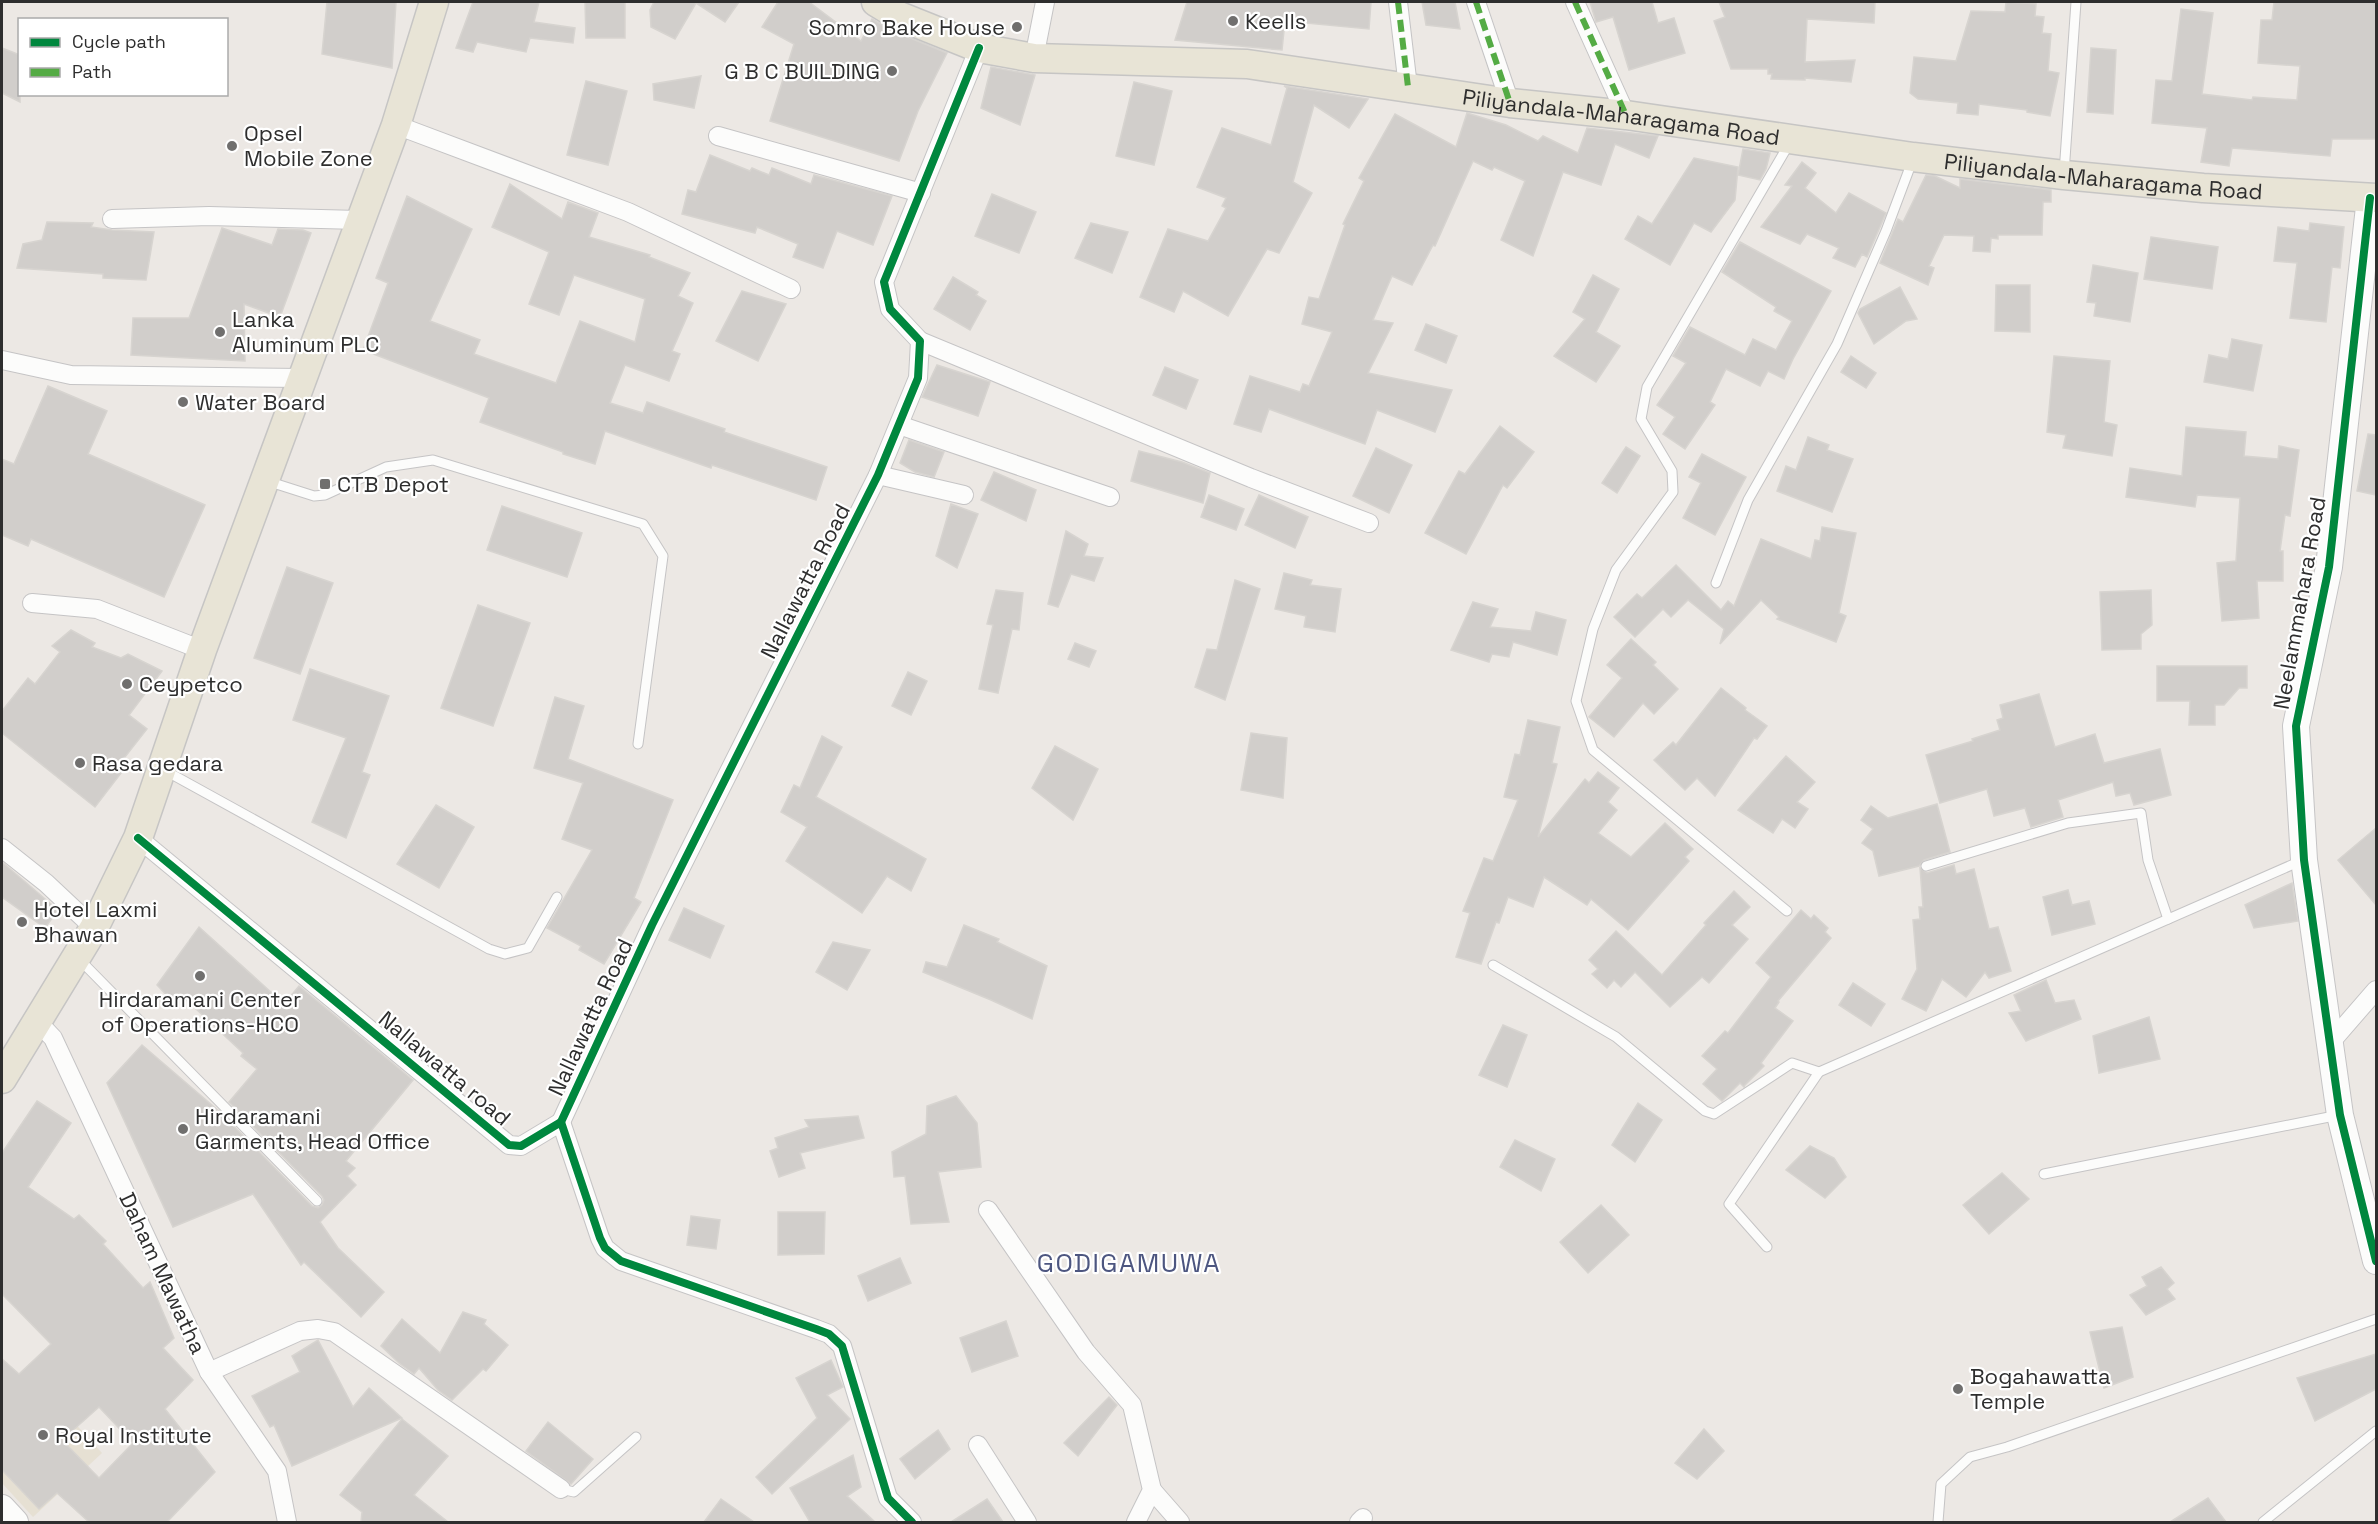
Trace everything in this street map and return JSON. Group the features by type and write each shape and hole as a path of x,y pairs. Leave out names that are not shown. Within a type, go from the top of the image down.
{"main road":[{"path":"2,1079 94,928 138,838 202,650 396,125 434,2"},
{"name":"Piliyandala-Maharagama Road","path":"876,2 899,16 979,48 1034,58 1247,64 1914,157 2064,175 2203,188 2373,198"}],"street":[{"path":"1034,58 1045,2"},
{"path":"1398,2 1408,87"},
{"path":"1476,2 1510,102"},
{"path":"1575,2 1626,116"},
{"path":"979,48 884,282 890,309 920,341 1251,478 1369,523"},
{"path":"396,125 628,212 791,289"},
{"path":"718,136 921,193"},
{"name":"Neelammahara Road","path":"2373,198 2329,567 2296,726 2304,860 2340,1115 2376,1261"},
{"path":"112,219 209,216 359,220"},
{"name":"Nallawatta Road","path":"561,1122 652,925 878,475 918,378 920,341"},
{"path":"2,360 71,375 302,378"},
{"path":"899,425 1110,497"},
{"path":"878,475 964,495"},
{"path":"32,603 97,609 202,650"},
{"name":"Nallawatta road","path":"138,838 508,1144 521,1146 561,1122 600,1238 611,1254 621,1261 816,1329 836,1339 842,1346 888,1498 912,1522"},
{"path":"2,848 46,883 94,928"},
{"path":"2330,1043 2376,990"},
{"name":"Daham Mawatha","path":"37,1021 53,1038 209,1372 277,1471 287,1522"},
{"path":"988,1210 1086,1352 1132,1405 1152,1490 1180,1522"},
{"path":"209,1372 300,1331 318,1329 334,1332 561,1489"},
{"path":"978,1445 1027,1522"},
{"path":"1136,1522 1152,1490"},
{"path":"2,1508 15,1522"}],"lane":[{"path":"2064,175 2076,2"},
{"path":"1787,911 1593,750 1576,701 1593,629 1616,570 1673,492 1672,471 1641,419 1647,387 1791,139"},
{"path":"1716,583 1748,500 1837,344 1886,231 1914,157"},
{"path":"264,480 314,496 325,495 386,467 433,460 643,524 663,556 638,744"},
{"path":"162,769 489,950 505,954 528,948 557,897"},
{"path":"1926,866 2068,823 2141,813 2148,860 2168,919"},
{"path":"1767,1246 1729,1204 1818,1072 2304,860"},
{"path":"76,956 317,1201"},
{"path":"1492,965 1616,1037 1705,1111 1714,1114 1792,1063 1818,1072"},
{"path":"2044,1174 2340,1115"},
{"path":"1938,1522 1941,1484 1970,1457 2007,1447 2376,1319"},
{"path":"2263,1522 2376,1431"},
{"path":"561,1489 574,1492 636,1437"}],"shaded area":[{"name":"Royal Institute","path":"38,1383 102,1453 33,1517 2,1483 2,1416"}],"building":[{"path":"327,2 396,2 392,68 322,54"},
{"path":"473,2 539,2 534,22 575,28 573,43 530,38 526,52 477,42 473,52 456,48"},
{"path":"585,2 625,2 625,38 586,38"},
{"path":"654,2 739,2 725,22 696,3 675,39 651,27 650,10"},
{"path":"778,2 809,2 861,41 872,19 893,31 947,53 918,111 899,161 770,121 794,44 762,27"},
{"name":"Keells","path":"1187,2 1371,2 1369,29 1285,21 1282,50 1175,40"},
{"path":"1422,2 1455,2 1460,29 1426,25"},
{"path":"1590,2 1652,2 1658,23 1674,18 1685,53 1629,70 1613,17 1596,22"},
{"path":"1719,2 1875,2 1874,23 1807,19 1805,62 1855,60 1851,82 1805,78 1805,80 1771,79 1772,74 1768,74 1768,69 1731,69 1714,21 1725,17"},
{"path":"2006,2 2036,4 2035,16 2044,17 2042,33 2051,34 2048,71 2059,73 2050,116 2027,112 2027,110 1979,104 1978,115 1957,113 1958,103 1918,99 1910,93 1914,57 1956,61 1971,11 2005,12"},
{"path":"2274,2 2376,2 2376,139 2332,139 2330,156 2232,148 2229,166 2201,162 2207,128 2152,123 2156,80 2172,81 2181,9 2213,13 2202,94 2252,100 2253,97 2297,100 2300,66 2258,63 2261,20 2272,20"},
{"path":"2,48 18,54 20,102 2,93"},
{"path":"2091,48 2116,50 2113,114 2087,112"},
{"path":"991,67 1035,75 1020,125 981,108"},
{"path":"701,76 694,108 654,100 653,84"},
{"path":"586,81 627,91 608,165 567,155"},
{"path":"1134,82 1172,91 1154,165 1116,156"},
{"path":"1284,86 1368,99 1349,128 1314,105 1293,182 1312,193 1279,253 1267,249 1228,316 1183,291 1174,312 1140,297 1168,229 1208,241 1226,208 1222,206 1226,198 1197,187 1222,128 1271,145 1287,88"},
{"path":"1467,113 1506,125 1538,141 1543,136 1578,153 1587,128 1658,136 1649,158 1615,144 1601,185 1563,172 1533,256 1501,240 1525,181 1494,167 1492,170 1473,161 1435,246 1433,245 1412,285 1392,276 1373,320 1393,323 1368,373 1452,390 1435,432 1377,410 1365,444 1269,409 1261,432 1234,424 1250,376 1300,392 1303,384 1309,386 1332,332 1302,324 1309,297 1319,299 1345,225 1343,224 1364,181 1359,178 1395,114 1456,147"},
{"path":"1743,149 1770,153 1766,169 1760,180 1738,175"},
{"path":"710,155 750,171 752,168 769,175 772,168 811,184 814,175 892,196 873,245 837,231 823,268 793,257 798,244 757,227 755,233 682,214 688,190 696,192"},
{"path":"1694,158 1738,167 1735,200 1711,232 1694,223 1670,265 1625,239 1638,216 1652,224"},
{"path":"1802,162 1816,173 1805,188 1836,213 1849,193 1886,213 1867,257 1862,254 1855,267 1833,258 1839,248 1807,234 1800,244 1761,227 1792,186 1785,185"},
{"path":"1926,175 1935,176 1960,188 1960,179 2051,190 2051,202 2043,202 2042,235 1998,235 1998,239 1991,238 1990,252 1973,251 1974,236 1944,235 1929,266 1934,268 1928,285 1880,263 1898,219 1903,222"},
{"path":"510,184 562,219 568,202 598,213 589,237 650,255 649,257 690,273 678,296 693,303 672,351 680,354 669,381 625,365 610,403 643,413 647,402 725,429 724,432 827,467 816,500 712,465 711,468 605,431 595,464 563,454 563,452 480,422 489,398 363,350 388,283 376,278 407,196 472,229 430,321 480,340 474,354 556,383 580,321 635,342 645,299 574,275 559,315 529,304 549,252 492,227"},
{"path":"992,194 1036,212 1019,253 975,236"},
{"path":"47,222 93,223 91,227 154,232 146,280 103,278 103,274 17,268 23,244 42,240"},
{"path":"1091,223 1128,232 1112,273 1075,258"},
{"path":"2310,223 2344,227 2340,268 2332,267 2326,322 2290,318 2297,263 2274,261 2278,227 2309,231"},
{"path":"222,228 272,245 278,229 303,230 311,233 280,317 244,304 245,361 131,355 133,318 189,318"},
{"path":"2151,237 2218,247 2212,289 2144,279"},
{"path":"1740,242 1831,291 1784,379 1768,371 1760,386 1726,369 1710,402 1715,405 1685,449 1663,434 1675,417 1657,405 1686,363 1673,356 1690,327 1745,355 1753,339 1776,350 1792,321 1774,311 1776,307 1722,272"},
{"path":"2093,265 2138,273 2130,322 2094,316 2096,303 2087,302"},
{"path":"1593,275 1619,289 1596,332 1620,346 1596,382 1554,356 1585,319 1573,312"},
{"path":"953,277 978,292 976,295 986,301 970,330 934,309"},
{"path":"1996,285 2030,285 2030,332 1995,331"},
{"path":"1900,287 1917,319 1906,321 1874,344 1858,313 1860,309"},
{"path":"742,291 786,304 758,361 716,341"},
{"path":"1426,324 1457,336 1446,363 1415,350"},
{"path":"2232,339 2262,345 2253,391 2204,382 2209,355 2228,359"},
{"path":"1851,356 1876,373 1866,388 1841,372"},
{"path":"2054,356 2110,361 2104,422 2117,425 2112,456 2063,448 2066,435 2047,432"},
{"path":"937,365 990,382 978,416 922,397"},
{"path":"1165,367 1198,380 1186,409 1153,395"},
{"path":"48,386 107,411 88,454 205,505 164,597 31,539 28,546 2,535 2,459 14,464"},
{"path":"1500,426 1534,452 1507,488 1503,485 1466,554 1425,533 1459,471 1465,474"},
{"path":"2186,427 2246,432 2244,456 2278,459 2279,446 2299,450 2290,516 2285,515 2280,551 2283,551 2283,581 2257,581 2259,618 2222,621 2217,563 2236,561 2240,498 2197,495 2195,507 2126,497 2130,468 2182,476"},
{"path":"2368,434 2376,435 2376,495 2357,491"},
{"path":"1808,437 1829,445 1827,450 1853,459 1832,512 1777,491 1786,466 1796,470"},
{"path":"909,440 944,452 934,477 915,472 900,463"},
{"path":"1626,447 1640,456 1617,493 1602,483"},
{"path":"1376,448 1412,465 1389,513 1353,496"},
{"path":"1139,451 1182,462 1210,473 1203,503 1131,481"},
{"path":"1702,454 1746,477 1715,535 1683,518 1701,483 1689,477"},
{"path":"994,472 1036,490 1026,521 981,500"},
{"path":"1209,495 1244,509 1236,530 1201,517"},
{"path":"1259,495 1308,517 1295,548 1245,525"},
{"path":"951,504 978,514 957,568 936,556"},
{"path":"502,506 582,533 567,577 487,550"},
{"path":"1822,527 1856,533 1839,613 1846,616 1836,642 1777,619 1779,617 1761,600 1720,644 1724,629 1688,600 1671,617 1663,609 1635,637 1614,617 1637,594 1642,598 1676,565 1721,610 1728,601 1734,606 1761,539 1811,559 1815,540 1820,541"},
{"path":"1066,531 1088,544 1084,556 1103,558 1094,581 1071,574 1058,607 1048,604"},
{"path":"287,567 333,583 300,674 254,658"},
{"path":"1284,573 1312,580 1310,585 1341,589 1335,632 1304,627 1306,616 1275,609"},
{"path":"1235,580 1260,589 1225,700 1195,687 1207,649 1217,650"},
{"path":"996,590 1023,593 1019,630 1012,629 998,693 979,689 993,625 987,624"},
{"path":"2151,590 2152,625 2141,634 2141,649 2102,650 2100,592"},
{"path":"1473,602 1498,609 1490,627 1531,631 1536,612 1566,620 1557,655 1513,642 1509,657 1492,654 1489,662 1451,650"},
{"path":"478,605 530,623 493,726 441,708"},
{"path":"71,630 95,643 92,647 121,658 128,654 162,671 129,715 147,729 121,762 128,764 95,807 2,733 2,711 28,678 35,684 60,652 52,646"},
{"path":"1631,639 1656,662 1653,665 1678,689 1654,714 1643,703 1614,737 1589,717 1622,678 1607,665"},
{"path":"1075,643 1096,651 1089,667 1068,659"},
{"path":"2157,666 2247,666 2247,688 2239,688 2224,705 2215,705 2215,725 2189,725 2190,701 2157,701"},
{"path":"310,669 389,696 362,772 370,775 346,838 312,822 346,738 293,720"},
{"path":"908,672 927,681 911,715 892,706"},
{"path":"1721,688 1767,726 1757,739 1754,738 1715,796 1697,778 1685,790 1654,760 1673,742 1676,745"},
{"path":"2039,694 2055,747 2095,734 2104,763 2160,749 2171,795 2134,805 2130,793 2116,796 2113,782 2058,800 2063,817 2031,827 2025,808 1994,816 1987,789 1940,803 1926,755 2000,730 1997,720 2003,718 2000,705"},
{"path":"555,697 584,706 568,759 673,800 634,898 641,902 604,964 579,950 581,946 547,928 592,850 562,839 583,783 534,768"},
{"path":"1528,720 1560,727 1552,763 1557,764 1538,837 1585,779 1589,783 1598,772 1619,788 1608,802 1617,810 1598,833 1631,857 1665,823 1693,849 1685,857 1689,861 1628,930 1591,899 1587,905 1544,877 1533,907 1508,897 1481,964 1456,957 1470,913 1463,911 1484,858 1493,861 1518,800 1504,797 1515,754 1520,755"},
{"path":"1251,733 1287,738 1283,798 1241,790"},
{"path":"822,736 842,747 816,797 926,859 911,891 887,876 862,913 786,861 807,827 781,812 794,785 800,788"},
{"path":"1055,746 1098,769 1073,820 1032,788"},
{"path":"1786,756 1815,782 1797,802 1808,809 1795,828 1782,819 1773,833 1738,810"},
{"path":"1937,804 1950,852 1924,860 1919,866 1879,876 1873,851 1862,843 1873,829 1861,820 1871,806 1888,818"},
{"path":"436,805 474,827 439,888 397,864"},
{"path":"2376,828 2376,905 2338,860"},
{"path":"2,862 58,910 45,928 2,897"},
{"path":"1954,865 1956,874 1974,869 1989,929 1998,927 2011,971 1989,978 1985,972 1966,997 1942,979 1926,1011 1902,999 1917,969 1913,920 1920,919 1919,907 1923,907 1920,868 1927,873"},
{"path":"2292,883 2298,921 2254,928 2245,905"},
{"path":"2068,890 2072,905 2089,901 2095,924 2052,935 2043,897"},
{"path":"1734,891 1750,907 1732,925 1748,939 1709,983 1702,977 1670,1007 1635,972 1621,987 1614,980 1607,988 1592,974 1598,969 1589,960 1616,931 1662,975 1706,925 1704,923"},
{"path":"684,908 724,926 710,958 669,940"},
{"path":"1801,910 1811,919 1814,915 1828,928 1825,932 1831,938 1778,1001 1775,1008 1793,1021 1761,1063 1764,1066 1744,1087 1740,1083 1722,1101 1703,1084 1717,1069 1702,1056 1725,1031 1728,1033 1771,977 1756,963"},
{"path":"964,925 999,939 997,942 1047,966 1032,1019 923,972 926,962 947,967"},
{"path":"199,927 284,1004 299,986 413,1080 346,1161 355,1168 347,1176 356,1185 320,1222 338,1248 384,1292 361,1317 304,1262 301,1265 253,1194 173,1227 107,1083 142,1045 220,1112 312,1206 318,1208 322,1205 324,1200 322,1196 229,1102 257,1069 241,1056 243,1053 179,993 171,1000 157,985"},
{"path":"833,942 870,950 847,990 816,972"},
{"path":"2046,980 2055,1003 2074,1000 2081,1019 2026,1041 2009,1013 2021,1011 2014,995"},
{"path":"1853,983 1885,1004 1871,1026 1839,1005"},
{"path":"2149,1017 2160,1059 2099,1073 2093,1036"},
{"path":"1503,1025 1527,1035 1507,1087 1479,1075"},
{"path":"956,1096 977,1123 981,1167 938,1172 949,1222 911,1224 905,1176 894,1177 892,1152 926,1134 927,1106"},
{"path":"37,1101 71,1123 28,1187 74,1219 79,1215 106,1241 103,1244 143,1288 150,1282 174,1338 163,1348 193,1380 165,1409 215,1472 167,1522 89,1522 57,1493 39,1509 2,1470 2,1359 19,1374 51,1344 2,1294 2,1153","holes":["99,1407 133,1443 99,1478 62,1440"]},
{"path":"1638,1103 1662,1120 1635,1162 1612,1145"},
{"path":"858,1116 864,1138 800,1153 805,1168 779,1177 770,1151 778,1148 775,1138 809,1127 805,1120"},
{"path":"1515,1140 1555,1159 1541,1191 1500,1167"},
{"path":"1810,1146 1834,1158 1846,1177 1825,1198 1786,1170"},
{"path":"2002,1173 2029,1199 1989,1234 1963,1205"},
{"path":"1601,1205 1629,1235 1588,1273 1560,1242"},
{"path":"778,1212 825,1212 824,1254 778,1255"},
{"path":"691,1216 720,1220 716,1249 687,1245"},
{"path":"900,1258 911,1283 868,1301 858,1276"},
{"path":"2161,1267 2174,1283 2167,1289 2175,1299 2146,1315 2130,1295 2147,1286 2142,1277"},
{"path":"463,1312 486,1320 484,1324 508,1345 486,1371 483,1369 452,1400 438,1390 419,1368 414,1374 381,1346 402,1319 440,1353"},
{"path":"1006,1321 1018,1356 972,1372 960,1338"},
{"path":"2122,1327 2133,1377 2104,1388 2090,1332"},
{"path":"318,1340 353,1407 369,1388 402,1418 292,1466 274,1425 270,1427 252,1396 300,1372 292,1356"},
{"path":"2376,1354 2376,1389 2315,1421 2297,1378"},
{"path":"831,1360 843,1387 827,1395 850,1419 772,1494 756,1477 817,1418 796,1378"},
{"path":"1109,1397 1117,1405 1078,1456 1064,1443"},
{"path":"402,1419 448,1456 414,1495 448,1522 361,1522 362,1512 340,1495"},
{"path":"548,1422 593,1459 571,1484 526,1451"},
{"path":"1704,1429 1724,1451 1697,1479 1675,1463"},
{"path":"938,1430 950,1449 915,1479 900,1459"},
{"path":"853,1455 861,1487 847,1496 875,1522 810,1522 790,1488"},
{"path":"2208,1498 2226,1522 2170,1522"},
{"path":"721,1499 754,1522 704,1522"},
{"path":"987,1499 1003,1522 951,1522"}],"marked path":[{"path":"1398,2 1408,87"},
{"path":"1476,2 1510,103"},
{"path":"1575,2 1626,115"}],"cycle path":[{"path":"561,1122 652,925 878,475 918,378 920,341 890,309 884,282 979,48"},
{"path":"2370,198 2329,567 2296,726 2304,860 2340,1115 2376,1261"},
{"path":"138,838 509,1145 521,1146 561,1122 600,1238 605,1248 621,1261 829,1334 842,1346 888,1498 912,1522"}],"place":[{"name":"Keells","path":"1233,21"},
{"name":"Somro Bake House","path":"1017,27"},
{"name":"G B C BUILDING","path":"892,71"},
{"name":"Opsel Mobile Zone","path":"232,146"},
{"name":"Lanka Aluminum PLC","path":"220,332"},
{"name":"Water Board","path":"183,402"},
{"name":"CTB Depot","path":"325,484"},
{"name":"Ceypetco","path":"127,684"},
{"name":"Rasa gedara","path":"80,763"},
{"name":"Hotel Laxmi Bhawan","path":"22,922"},
{"name":"Hirdaramani Center of Operations-HCO","path":"200,976"},
{"name":"Hirdaramani Garments, Head Office","path":"183,1129"},
{"name":"Bogahawatta Temple","path":"1958,1389"},
{"name":"Royal Institute","path":"43,1435"}],"district":[{"name":"GODIGAMUWA","path":"1129,1263"}]}
